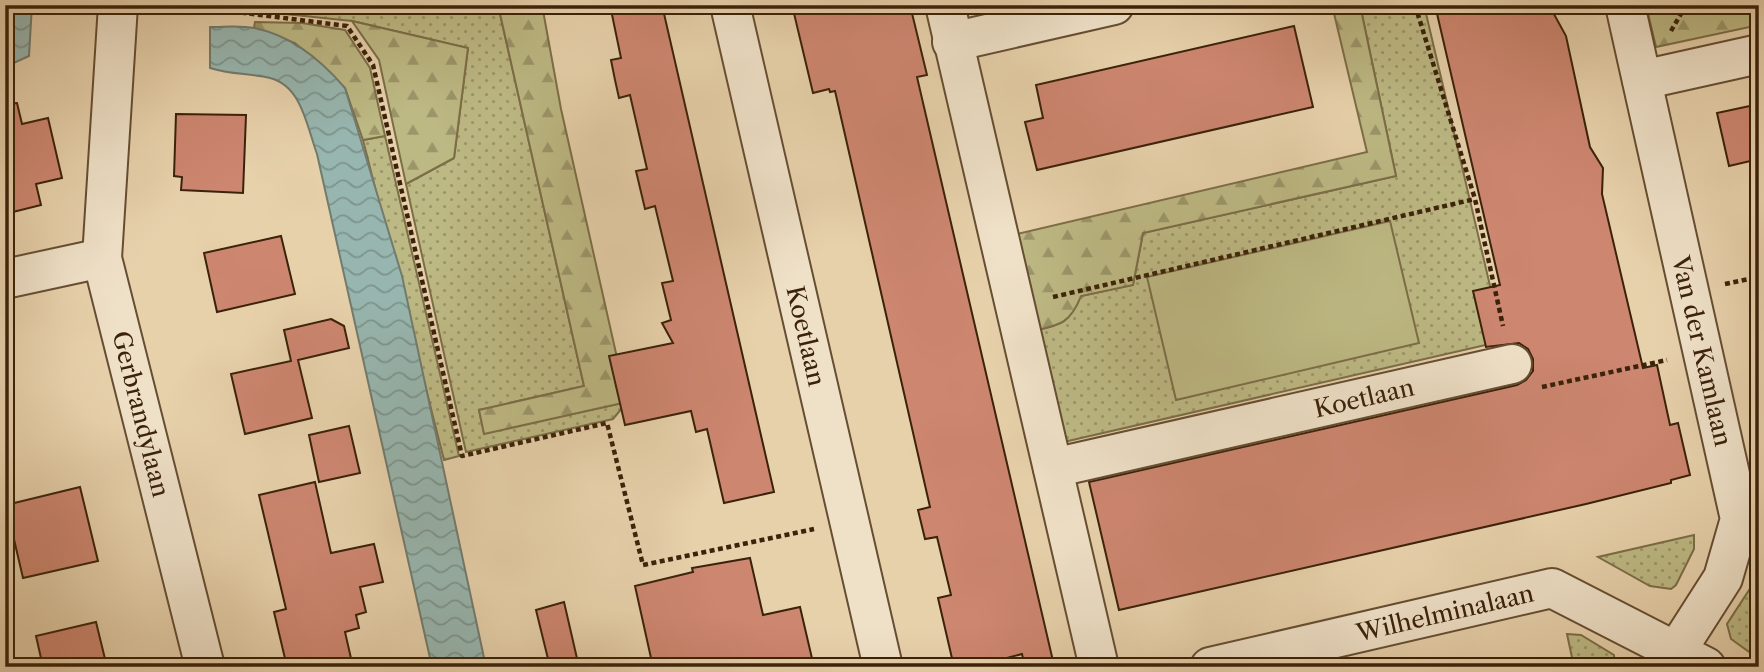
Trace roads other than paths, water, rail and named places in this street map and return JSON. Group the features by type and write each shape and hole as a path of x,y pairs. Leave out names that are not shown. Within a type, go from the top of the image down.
{"street":[{"name":"Gerbrandylaan","path":"118,5 102,258 205,667"},
{"name":"Koetlaan","path":"730,5 883,667"},
{"path":"945,5 1099,667"},
{"path":"953,42 1114,5"},
{"name":"Van der Kamlaan","path":"1625,5 1740,519 1723,578 1683,661"},
{"path":"1642,80 1759,54"},
{"path":"5,279 102,258"},
{"name":"Koetlaan","path":"1053,468 1512,365"},
{"name":"Wilhelminalaan","path":"1210,667 1552,588 1683,661"}],"water":[{"path":"5,5 32,5 29,56 5,67"},
{"path":"210,27 249,27 280,36 304,50 345,88 402,276 486,667 432,667 317,154 302,109 281,82 263,76 210,68"}]}
